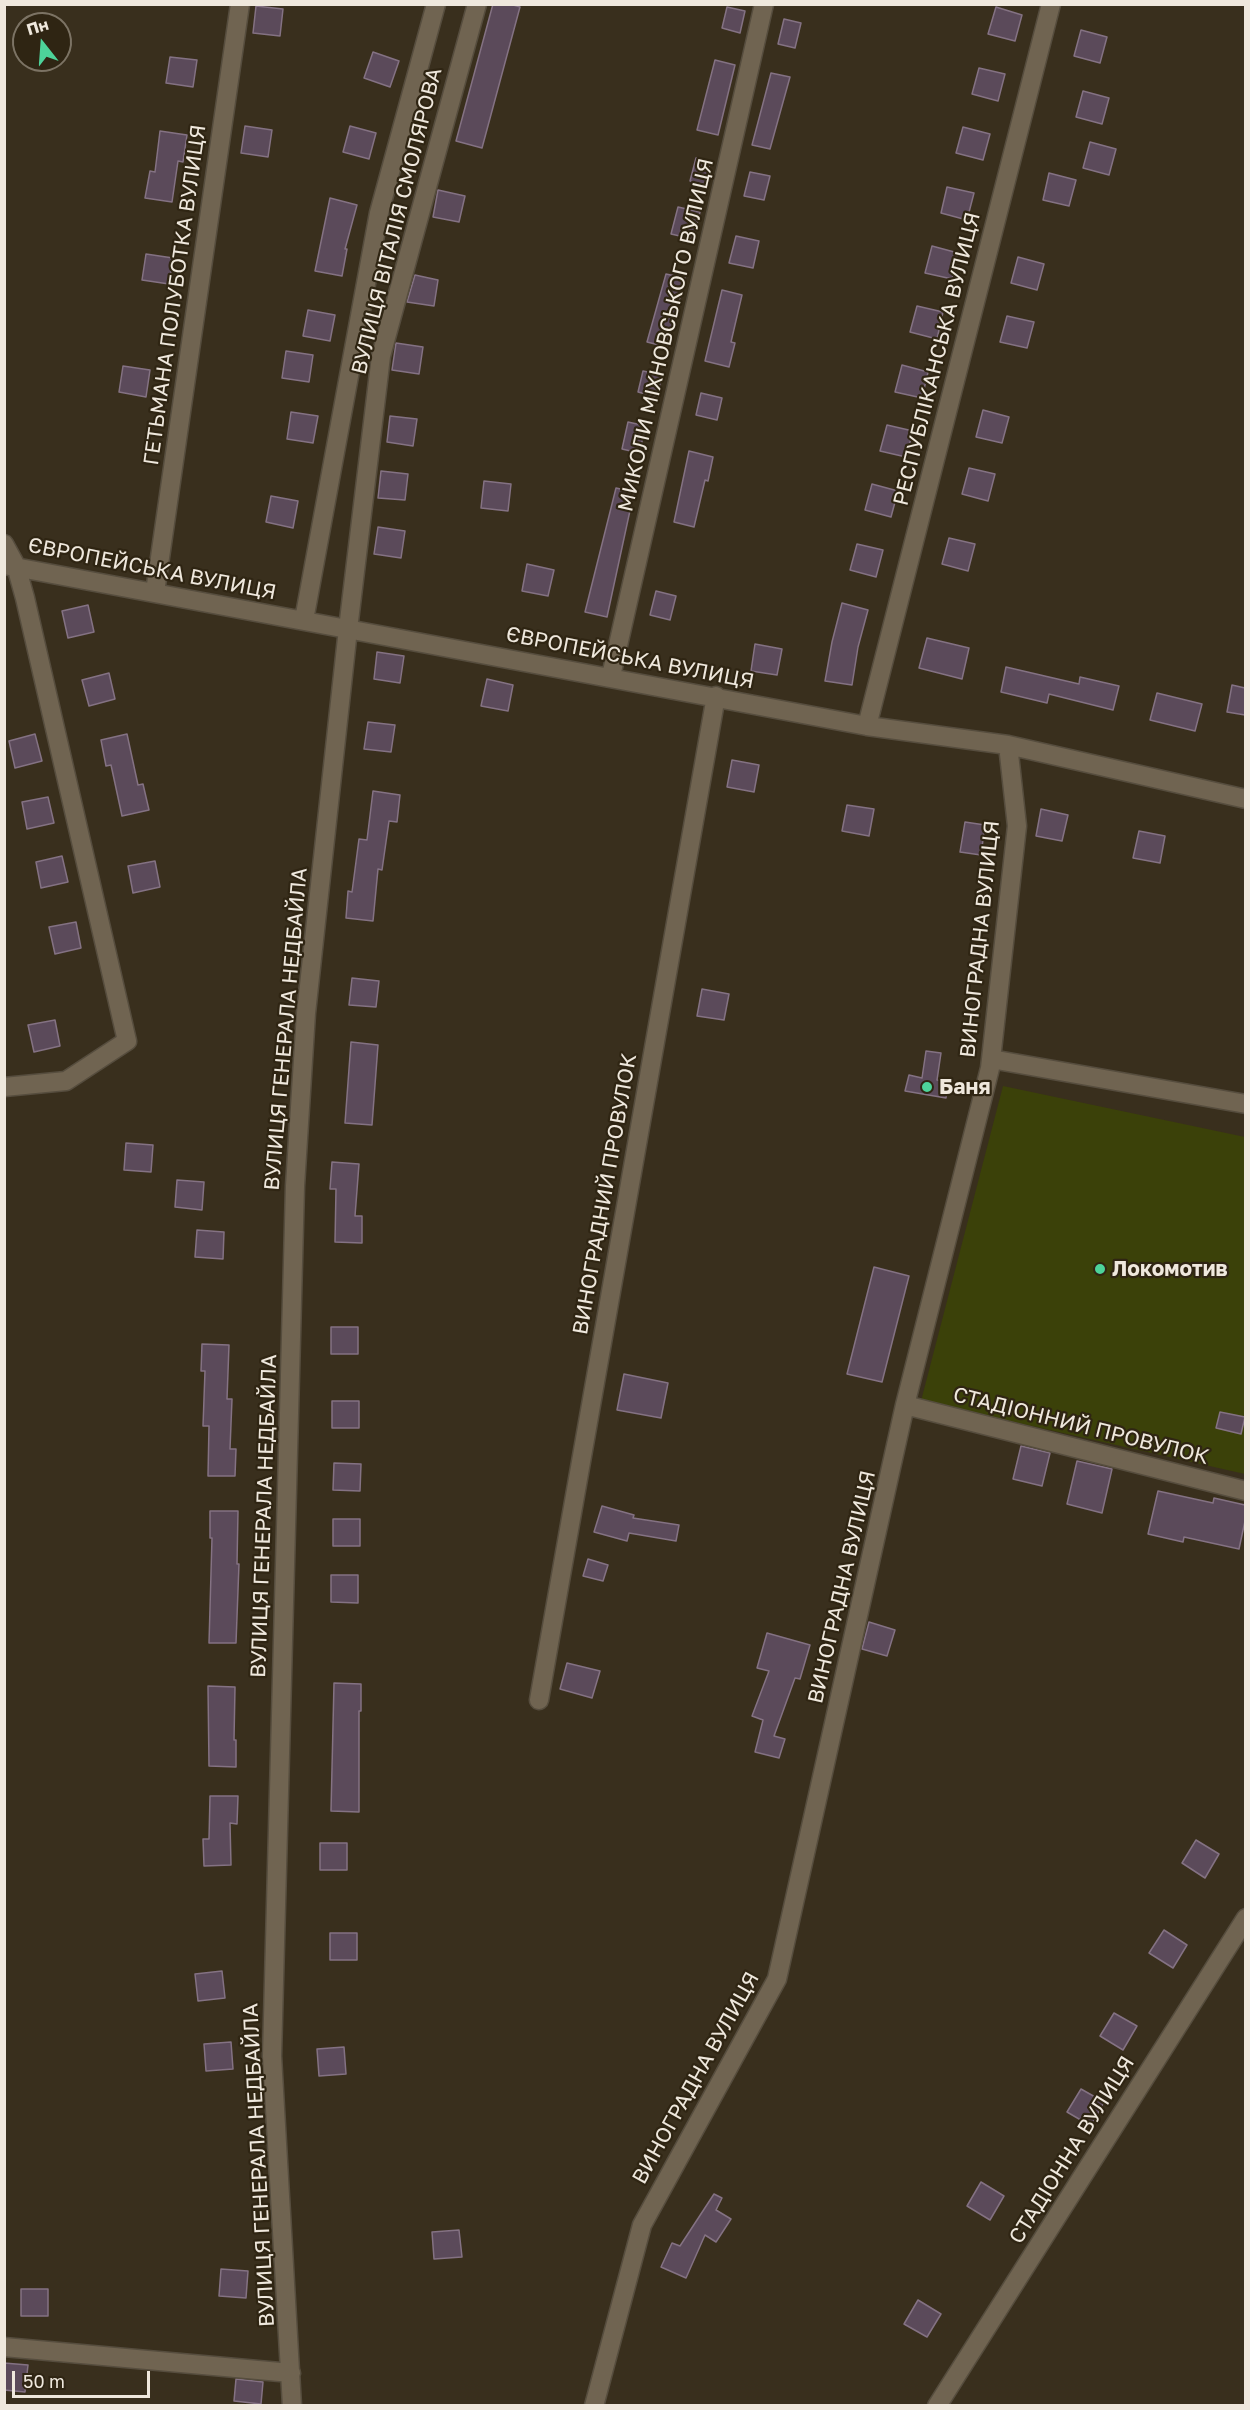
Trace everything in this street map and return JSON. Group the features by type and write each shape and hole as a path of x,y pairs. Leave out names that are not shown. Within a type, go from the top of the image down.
{"street":[{"name":"ГЕТЬМАНА ПОЛУБОТКА ВУЛИЦЯ","path":"155,592 240,4"},
{"name":"ВУЛИЦЯ ВІТАЛІЯ СМОЛЯРОВА","path":"304,620 379,213 436,4"},
{"name":"ВУЛИЦЯ ВІТАЛІЯ СМОЛЯРОВА","path":"348,629 381,357 477,4"},
{"name":"МИКОЛИ МІХНОВСЬКОГО ВУЛИЦЯ","path":"611,676 764,4"},
{"name":"РЕСПУБЛІКАНСЬКА ВУЛИЦЯ","path":"867,726 1051,4"},
{"path":"4,544 10,566 25,598 127,1041 66,1081 4,1087"},
{"name":"ЄВРОПЕЙСЬКА ВУЛИЦЯ","path":"10,566 611,676 867,726 1008,745 1245,799"},
{"name":"ВУЛИЦЯ ГЕНЕРАЛА НЕДБАЙЛА","path":"292,2406 272,2056 295,1186 306,1013 348,629"},
{"name":"ВИНОГРАДНИЙ ПРОВУЛОК","path":"539,1700 716,696"},
{"name":"ВИНОГРАДНА ВУЛИЦЯ","path":"594,2406 642,2225 777,1979 905,1405 991,1059 1017,826 1008,745"},
{"path":"991,1059 1245,1104"},
{"name":"СТАДІОННИЙ ПРОВУЛОК","path":"905,1405 1245,1491"},
{"name":"СТАДІОННА ВУЛИЦЯ","path":"937,2406 1245,1918"},
{"path":"4,2348 291,2373"}],"green space":[{"name":"Локомотив","path":"1003,1086 1245,1137 1245,1474 921,1401"}],"building":[{"path":"493,4 510,4 520,7 482,148 456,141"},
{"path":"256,6 283,9 280,36 253,33"},
{"path":"727,7 745,11 740,33 722,28"},
{"path":"996,7 1022,15 1015,41 988,34"},
{"path":"784,19 801,23 795,48 778,44"},
{"path":"1081,30 1107,37 1100,63 1074,56"},
{"path":"373,52 399,61 390,87 364,78"},
{"path":"170,57 197,60 193,87 166,83"},
{"path":"715,60 735,65 718,135 697,130"},
{"path":"979,68 1005,74 998,101 972,94"},
{"path":"771,73 790,77 770,149 752,145"},
{"path":"1083,91 1109,98 1102,124 1076,117"},
{"path":"245,126 272,130 268,157 241,153"},
{"path":"350,126 376,133 369,159 343,152"},
{"path":"963,127 990,134 983,160 956,153"},
{"path":"160,131 187,135 183,162 178,161 172,202 145,198 150,171 155,172"},
{"path":"1090,142 1116,149 1109,175 1083,168"},
{"path":"696,158 710,162 705,184 690,181"},
{"path":"750,172 770,176 764,200 744,196"},
{"path":"1049,173 1076,180 1069,206 1043,200"},
{"path":"947,187 974,193 967,220 941,213"},
{"path":"438,190 465,196 459,222 433,217"},
{"path":"330,198 357,205 345,249 347,249 342,276 315,271"},
{"path":"678,207 700,212 693,239 671,234"},
{"path":"736,236 759,241 753,268 729,263"},
{"path":"932,246 958,253 952,279 925,273"},
{"path":"146,254 173,258 169,284 142,280"},
{"path":"1018,257 1044,264 1037,290 1011,283"},
{"path":"666,274 685,278 667,347 647,342"},
{"path":"415,275 438,280 434,306 407,302"},
{"path":"722,290 742,295 731,342 735,343 729,367 705,361"},
{"path":"917,306 943,312 937,339 910,332"},
{"path":"308,310 335,315 330,341 303,336"},
{"path":"1007,316 1034,322 1027,348 1000,342"},
{"path":"396,343 423,347 419,374 392,370"},
{"path":"286,351 313,355 309,382 282,378"},
{"path":"902,365 928,372 922,398 895,392"},
{"path":"123,366 150,370 146,397 119,392"},
{"path":"643,371 662,375 657,397 638,392"},
{"path":"701,393 722,398 717,420 696,415"},
{"path":"983,410 1009,417 1002,443 976,437"},
{"path":"291,412 318,416 313,443 287,439"},
{"path":"390,416 417,419 413,446 387,442"},
{"path":"628,422 646,426 639,453 622,449"},
{"path":"887,425 913,431 906,457 880,451"},
{"path":"689,451 713,457 694,527 674,522"},
{"path":"969,468 995,474 988,501 962,494"},
{"path":"381,471 408,474 405,500 378,498"},
{"path":"484,481 511,484 508,511 481,508"},
{"path":"872,484 898,491 891,517 865,510"},
{"path":"616,488 634,492 607,617 585,612"},
{"path":"271,496 298,501 293,528 266,522"},
{"path":"378,527 405,531 401,558 374,554"},
{"path":"949,538 975,544 968,571 942,564"},
{"path":"857,544 883,550 876,577 850,570"},
{"path":"527,564 554,570 548,596 522,591"},
{"path":"656,591 676,596 670,620 650,615"},
{"path":"842,603 868,610 858,647 852,685 825,681"},
{"path":"88,605 94,632 68,638 62,611"},
{"path":"927,638 969,648 962,679 919,668"},
{"path":"755,644 782,649 777,675 751,671"},
{"path":"377,652 404,656 400,683 374,679"},
{"path":"1006,667 1079,684 1080,677 1119,686 1113,710 1049,694 1047,703 1001,692"},
{"path":"109,673 115,699 89,706 82,680"},
{"path":"487,679 513,685 508,711 481,706"},
{"path":"1232,685 1245,688 1245,715 1227,712"},
{"path":"1157,693 1202,704 1195,731 1150,720"},
{"path":"368,722 395,725 391,752 364,749"},
{"path":"35,734 42,761 15,768 9,741"},
{"path":"127,734 138,785 143,784 149,810 122,816 111,765 106,766 101,740"},
{"path":"732,760 759,765 754,792 727,787"},
{"path":"373,791 400,795 397,822 389,821 382,870 378,869 373,921 346,918 348,891 352,892 359,839 367,840"},
{"path":"48,797 54,823 27,829 22,802"},
{"path":"847,805 874,809 869,836 842,831"},
{"path":"1041,809 1068,815 1062,841 1036,836"},
{"path":"965,822 985,825 981,855 960,852"},
{"path":"1139,831 1165,836 1160,863 1133,858"},
{"path":"62,856 68,882 41,888 36,862"},
{"path":"155,861 160,887 133,893 128,866"},
{"path":"76,922 81,948 55,954 49,927"},
{"path":"352,978 379,981 376,1007 349,1005"},
{"path":"702,989 729,994 724,1020 697,1016"},
{"path":"55,1020 60,1046 34,1052 28,1025"},
{"path":"351,1042 378,1045 372,1125 345,1123"},
{"name":"Баня","path":"926,1051 941,1053 937,1080 948,1082 946,1098 905,1091 909,1075 922,1078"},
{"path":"126,1143 153,1145 151,1172 124,1170"},
{"path":"332,1162 359,1164 355,1216 362,1216 362,1243 335,1242 336,1189 330,1189"},
{"path":"177,1180 204,1182 202,1210 175,1207"},
{"path":"197,1230 224,1232 223,1259 195,1257"},
{"path":"874,1267 909,1276 882,1382 847,1374"},
{"path":"331,1327 358,1327 358,1354 331,1354"},
{"path":"202,1344 229,1345 227,1399 232,1399 230,1449 236,1449 235,1476 208,1476 209,1426 203,1426 205,1371 201,1371"},
{"path":"624,1374 668,1383 661,1418 617,1410"},
{"path":"332,1401 359,1401 359,1428 332,1428"},
{"path":"1220,1412 1245,1417 1241,1434 1216,1428"},
{"path":"1021,1446 1050,1453 1042,1486 1013,1479"},
{"path":"1077,1461 1112,1469 1102,1513 1067,1504"},
{"path":"334,1463 361,1464 360,1491 333,1490"},
{"path":"1158,1491 1213,1503 1214,1498 1245,1505 1245,1521 1239,1549 1184,1537 1183,1542 1148,1534"},
{"path":"602,1506 634,1515 633,1518 679,1525 676,1541 629,1533 627,1541 594,1532"},
{"path":"210,1511 238,1511 237,1564 239,1564 236,1643 209,1643 212,1538 210,1538"},
{"path":"333,1519 360,1519 360,1546 333,1546"},
{"path":"588,1559 608,1565 603,1581 583,1576"},
{"path":"331,1575 358,1575 358,1603 331,1602"},
{"path":"869,1622 895,1630 887,1656 862,1649"},
{"path":"767,1633 810,1645 800,1679 795,1678 774,1736 785,1739 779,1758 755,1752 763,1720 752,1716 769,1671 757,1668"},
{"path":"567,1663 600,1671 592,1698 560,1689"},
{"path":"334,1683 361,1684 359,1812 331,1811"},
{"path":"208,1686 235,1687 236,1767 209,1766"},
{"path":"210,1796 238,1796 237,1824 230,1823 231,1865 204,1866 203,1839 209,1839"},
{"path":"1196,1840 1219,1854 1205,1878 1182,1863"},
{"path":"320,1843 347,1843 347,1870 320,1870"},
{"path":"1164,1930 1187,1945 1173,1968 1149,1953"},
{"path":"330,1933 357,1933 357,1960 330,1960"},
{"path":"222,1971 225,1998 198,2001 195,1974"},
{"path":"1114,2013 1137,2026 1123,2050 1100,2036"},
{"path":"231,2042 233,2069 206,2071 204,2044"},
{"path":"344,2047 346,2074 319,2076 317,2049"},
{"path":"1081,2089 1104,2102 1091,2126 1067,2112"},
{"path":"981,2182 1004,2196 990,2220 967,2206"},
{"path":"714,2194 722,2198 716,2210 731,2219 716,2242 705,2235 686,2278 661,2267 672,2243 680,2246"},
{"path":"459,2230 462,2257 434,2259 432,2232"},
{"path":"221,2269 248,2271 246,2298 219,2296"},
{"path":"21,2289 48,2289 48,2316 21,2316"},
{"path":"918,2300 941,2314 927,2337 904,2324"},
{"path":"4,2363 28,2365 25,2392 4,2390"},
{"path":"236,2379 263,2382 261,2404 234,2401"}],"place":[{"name":"Баня","path":"927,1087"},
{"name":"Локомотив","path":"1100,1269"}]}
